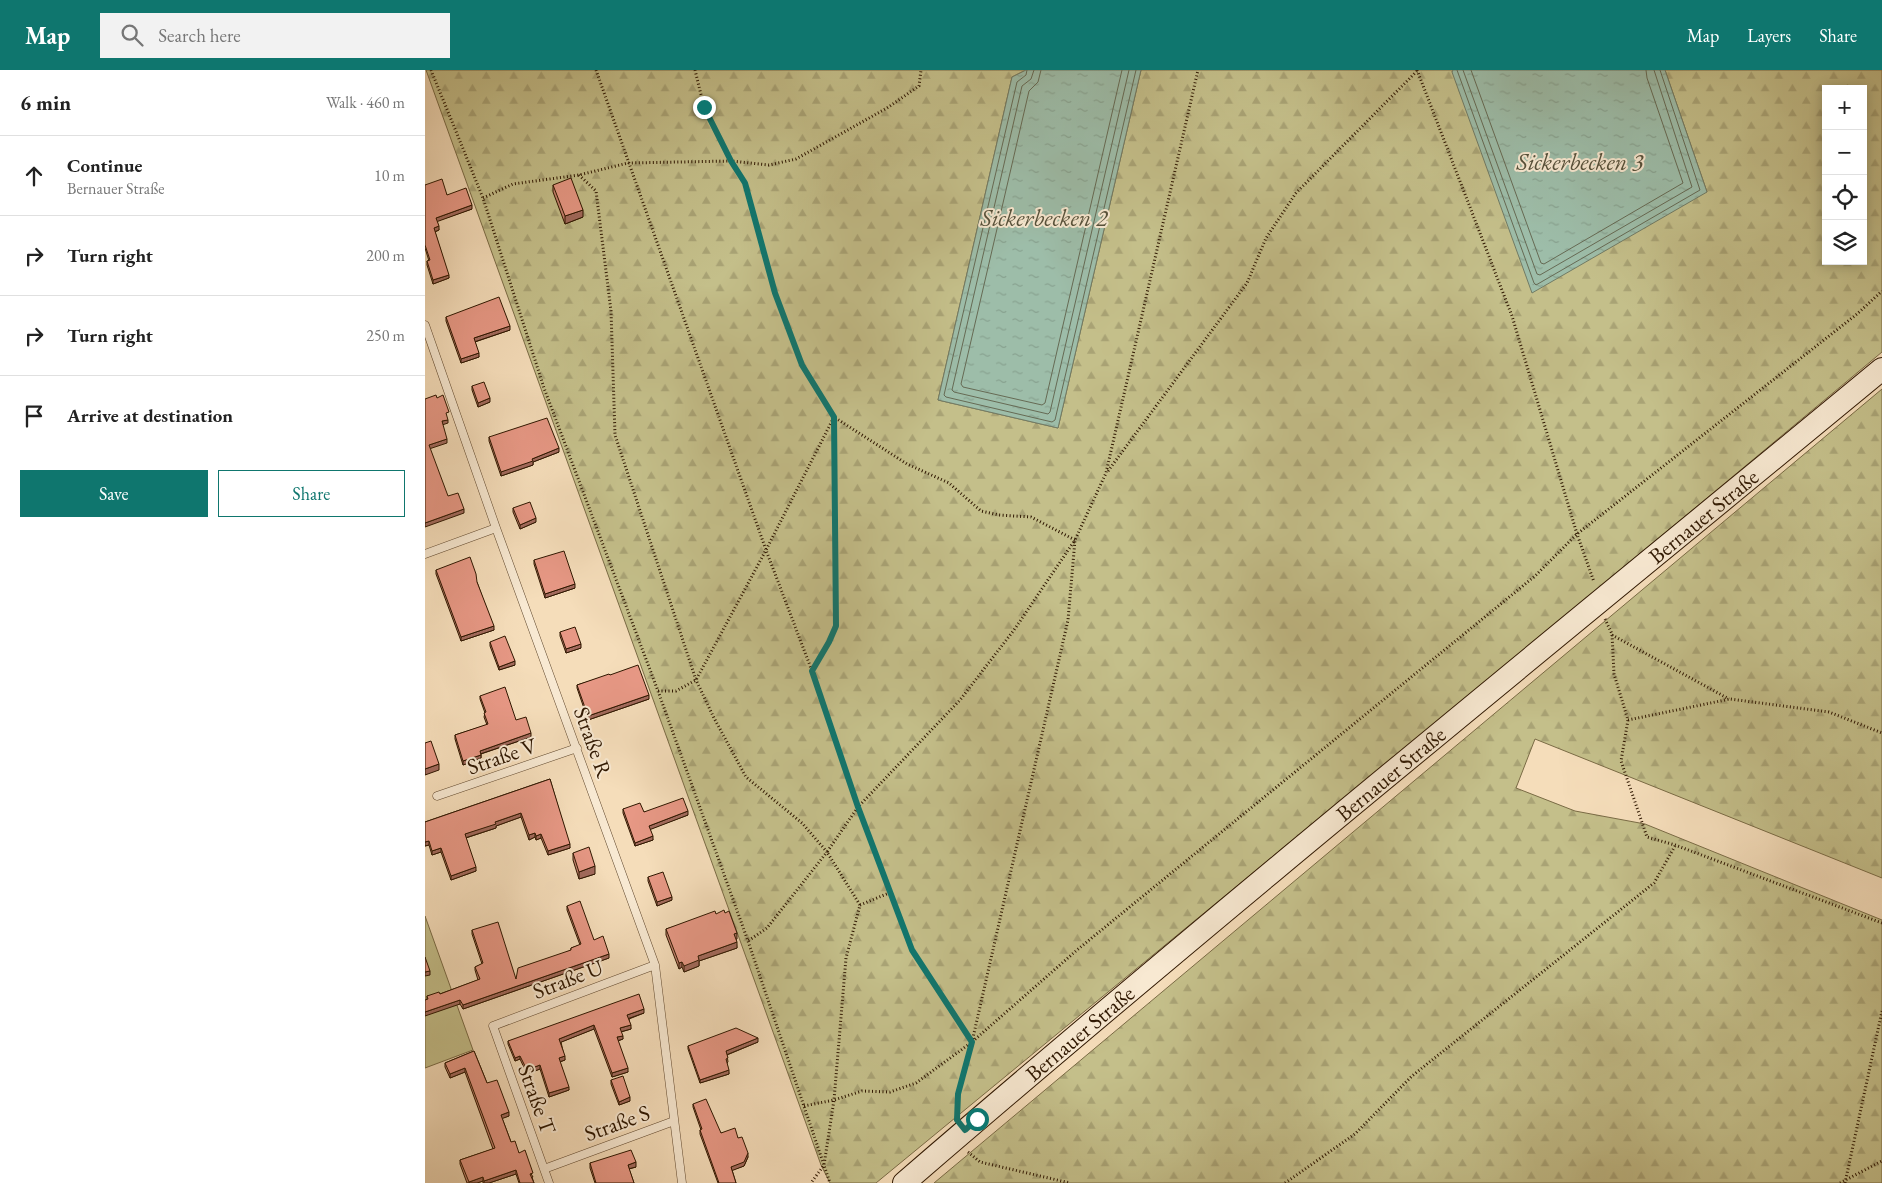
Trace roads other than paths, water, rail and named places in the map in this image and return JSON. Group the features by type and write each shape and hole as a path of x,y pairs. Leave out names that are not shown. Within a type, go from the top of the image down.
{"main road":[{"name":"Bernauer Straße","path":"904,1183 1882,369"}],"lane":[{"name":"Straße R","path":"425,325 496,528 655,965 682,1183"},
{"path":"425,554 496,528"},
{"name":"Straße V","path":"437,796 577,748"},
{"name":"Straße U","path":"493,1026 655,965"},
{"name":"Straße T","path":"493,1026 549,1183"},
{"name":"Straße S","path":"544,1169 673,1121"}],"water":[{"name":"Sickerbecken 2","path":"1026,70 1141,70 1058,428 938,400 1012,77"},
{"name":"Sickerbecken 3","path":"1453,70 1665,70 1707,192 1532,293 1452,72"}]}
